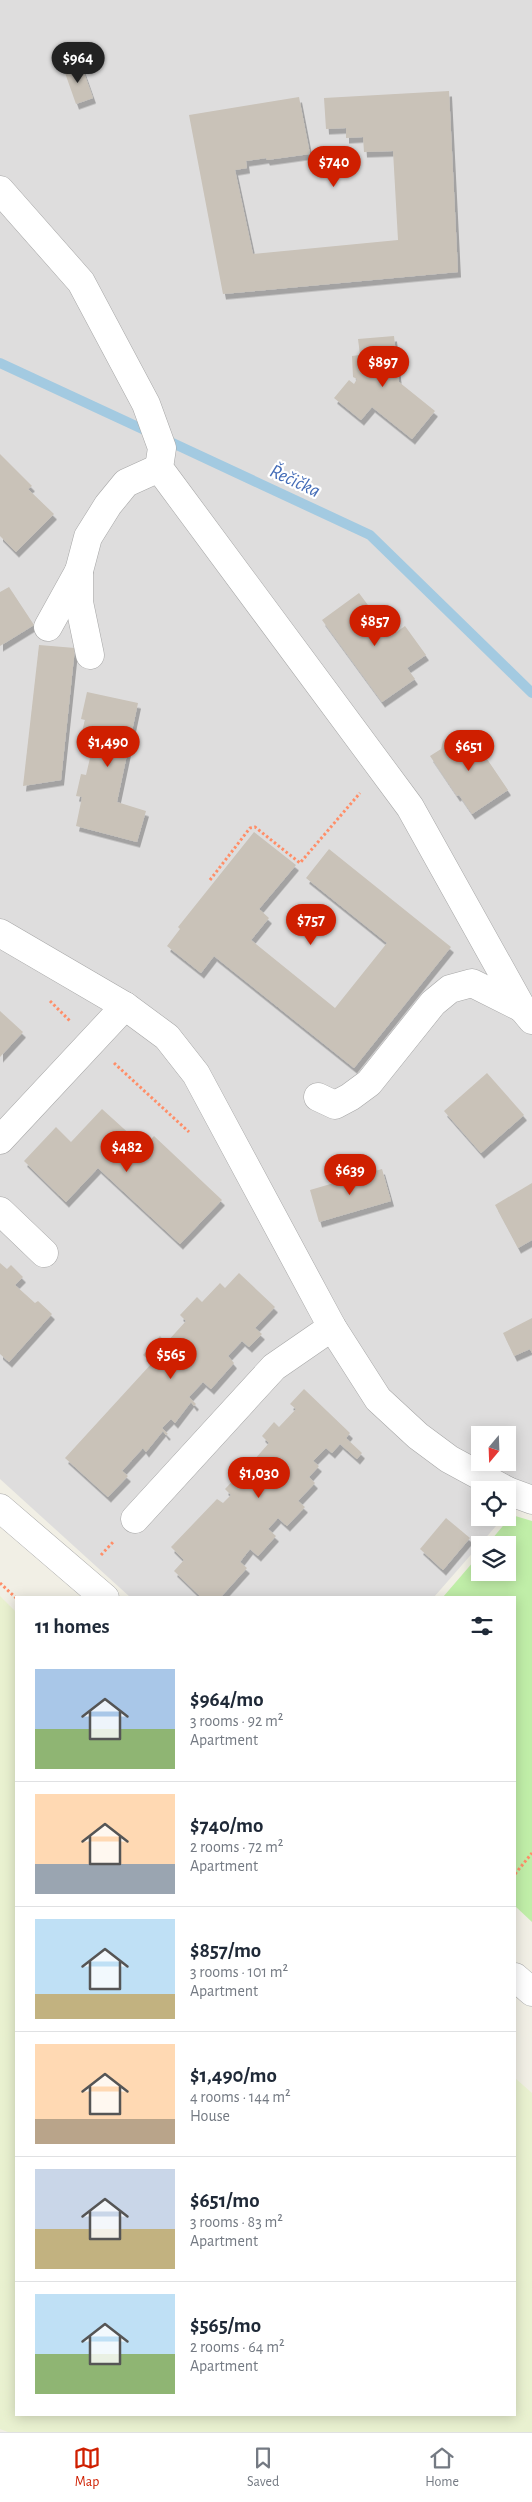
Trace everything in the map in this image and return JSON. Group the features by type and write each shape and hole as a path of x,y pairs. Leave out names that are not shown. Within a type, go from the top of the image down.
{"street":[{"path":"0,190 82,282 146,404 160,458 410,807 527,1014"},
{"path":"48,628 79,571 88,537 108,505 126,484 160,458"},
{"path":"79,571 79,602 90,655"},
{"path":"0,933 125,1006 167,1037 196,1074 332,1327 378,1399 418,1436 449,1459 490,1481"},
{"path":"318,1097 335,1105 350,1097 368,1083 433,1003 450,989 472,983 527,1014"},
{"path":"0,1140 125,1006"},
{"path":"0,1211 44,1253"},
{"path":"135,1519 274,1367 332,1327"},
{"path":"516,1494 532,1500"},
{"path":"0,1508 82,1576 103,1596"},
{"path":"516,1978 532,1992"}],"path":[{"path":"210,880 250,828 256,827 300,863 382,768"},
{"path":"82,1576 135,1519"},
{"path":"0,1583 15,1597"},
{"path":"516,1873 532,1853"}],"shaded area":[{"path":"0,0 532,0 532,1509 516,1504 516,1481 471,1481 471,1526 496,1526 487,1536 471,1536 471,1555 435,1596 129,1596 0,1479"}],"green space":[{"path":"516,1516 532,1521 532,1922 516,1907 516,1596 444,1596 471,1564 471,1581 516,1581 516,1536 494,1536 503,1526 516,1526"},
{"path":"0,1596 15,1611 15,2416 516,2416 516,2079 532,2093 532,2432 8,2432 0,2429"}],"building":[{"path":"81,64 93,98 76,104 64,70"},
{"path":"449,91 458,272 223,294 189,115 299,97 310,154 246,161 247,168 235,170 253,254 398,240 393,151 364,152 363,137 346,138 346,128 326,129 324,98"},
{"path":"394,336 399,382 435,411 412,439 372,407 361,420 334,398 349,380 354,384 357,379 353,377 352,356 360,355 358,339"},
{"path":"0,454 32,486 28,489 54,514 16,552 0,536"},
{"path":"9,587 34,625 0,646 0,592"},
{"path":"359,593 391,636 405,626 426,655 407,668 415,679 382,702 322,620"},
{"path":"39,645 75,648 61,780 23,786"},
{"path":"87,692 138,703 117,802 146,811 137,842 76,826 82,797 76,796 81,774 86,775 94,741 80,739 85,720 81,719"},
{"path":"468,731 508,790 472,814 459,795 457,796 430,756 441,749 443,741 449,736 457,738"},
{"path":"254,832 296,865 259,909 269,918 251,940 335,1008 387,943 306,878 329,849 451,947 354,1068 214,956 201,973 167,946 180,929 178,927"},
{"path":"0,1011 23,1032 0,1057"},
{"path":"487,1073 524,1115 481,1153 444,1111"},
{"path":"102,1109 144,1147 154,1136 222,1200 180,1244 98,1168 66,1202 24,1161 56,1127 71,1142"},
{"path":"382,1169 391,1201 319,1222 310,1190"},
{"path":"532,1183 532,1240 518,1248 495,1205"},
{"path":"0,1263 7,1269 11,1265 23,1277 15,1285 35,1303 38,1301 52,1314 9,1362 0,1354"},
{"path":"239,1273 275,1307 255,1328 262,1334 249,1347 242,1341 228,1356 234,1363 211,1389 203,1382 189,1397 196,1404 194,1406 191,1402 175,1423 171,1419 162,1428 168,1434 166,1435 163,1431 146,1452 143,1448 122,1471 128,1476 108,1497 65,1458 152,1363 143,1355 160,1336 166,1343 186,1321 180,1315 197,1297 202,1302 220,1283 225,1288"},
{"path":"532,1318 532,1353 530,1349 514,1356 503,1333"},
{"path":"304,1389 350,1433 346,1438 362,1453 357,1459 340,1444 332,1453 326,1448 313,1461 319,1466 309,1477 315,1483 298,1501 305,1507 287,1526 278,1518 268,1529 276,1536 258,1556 250,1549 240,1562 247,1568 222,1596 200,1596 174,1571 184,1560 171,1547 217,1499 223,1503 231,1495 225,1489 245,1468 251,1474 259,1465 254,1460 269,1443 262,1436 274,1422 279,1427 296,1409 290,1404"},
{"path":"446,1518 470,1538 443,1570 420,1549"}],"waterway":[{"name":"Řečička","path":"0,363 151,433"},
{"name":"Řečička","path":"164,439 370,535 532,693"}]}
